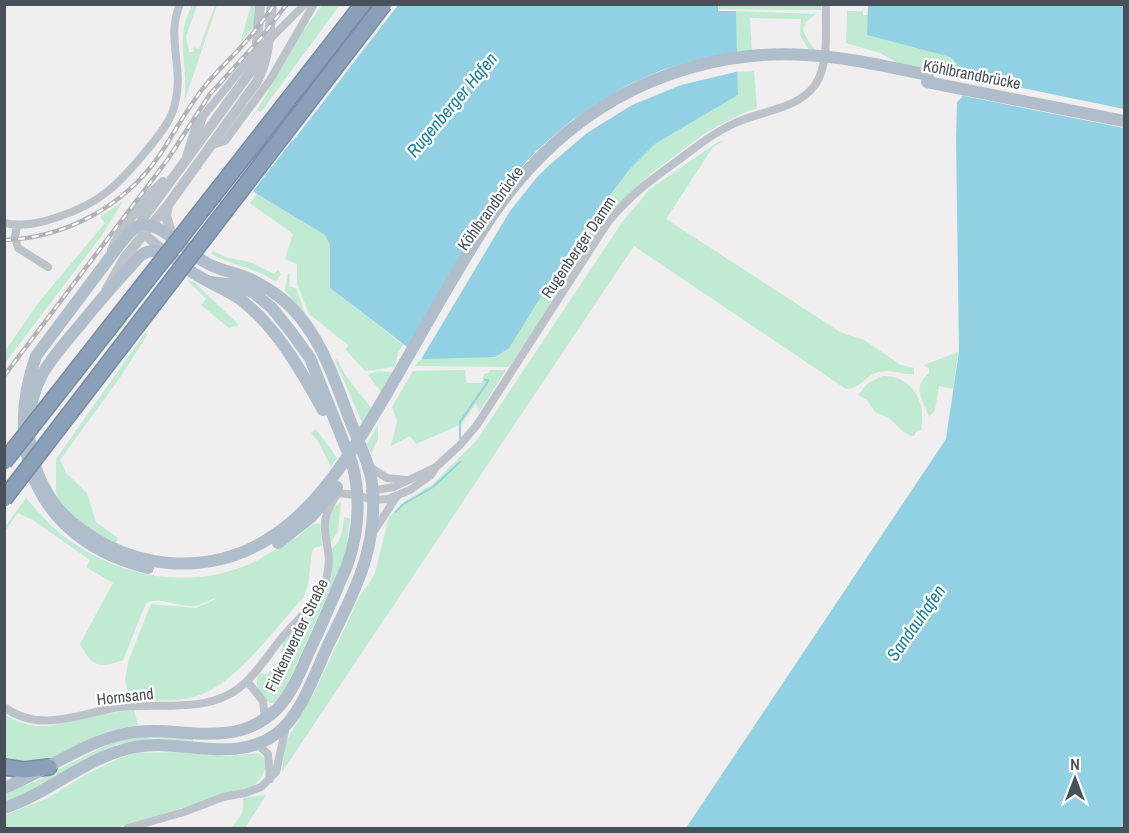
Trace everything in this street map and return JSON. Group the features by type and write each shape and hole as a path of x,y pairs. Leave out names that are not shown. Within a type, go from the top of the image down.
{"highway":[{"path":"4,462 363,4"},
{"path":"4,487 375,4"},
{"path":"4,499 384,4"},
{"path":"4,767 24,770 49,767"}],"main road":[{"name":"Köhlbrandbrücke","path":"55,514 105,545 131,556 163,562 187,563 219,559 249,550 274,536 305,510 337,474 478,237 519,179 550,146 579,123 619,97 660,78 731,59 761,55 805,55 861,62 1125,114"},
{"name":"Köhlbrandbrücke","path":"55,514 71,534 100,551 128,563 165,570 192,571 225,566 255,556 286,537 319,509 343,479 372,434 485,240 533,175 567,142 594,122 634,98 676,80 743,64 821,63 868,70 1125,121"},
{"path":"55,514 30,492 19,463 15,431 19,397 36,356 90,287 107,260 130,233 145,228"},
{"name":"Finkenwerder Straße","path":"4,808 32,797 102,757 129,748 167,744 230,750 258,745 278,734 286,726 300,703 345,612 364,564 372,535 373,495 368,466 334,381 312,348 267,290 248,278 208,264 173,239 145,228"},
{"path":"55,514 32,459 29,439 30,410 39,382 48,365 104,296 143,254 156,251 169,254"},
{"name":"Finkenwerder Straße","path":"169,254 190,271 216,283 259,316 303,373 332,426 339,433"},
{"name":"Finkenwerder Straße","path":"4,788 88,746 126,733 155,729 222,734 241,730 265,718 277,708 291,690 347,566 356,531 357,495 352,463 306,351 261,297 247,289 216,283"}],"street":[{"path":"169,254 145,228 145,215 239,89 254,64 260,4"},
{"path":"104,296 125,256 145,228 168,205 246,98 264,68 269,50 272,4"},
{"path":"107,260 117,237 153,190 182,163 194,128 247,62 305,4"},
{"path":"203,117 199,129 200,139 204,145 211,146 225,141 270,80 314,4"},
{"name":"Rugenberger Damm","path":"373,495 436,467 460,445 477,425 608,222 625,201 704,141 734,124 793,102 806,95 814,87 823,65 826,4"},
{"path":"4,223 17,225 48,221 94,202 128,174 164,130 177,93 178,75 173,30 179,5"},
{"path":"168,205 166,216 173,239"},
{"path":"17,225 15,237 18,248 48,267"},
{"path":"368,466 391,480 407,480"},
{"name":"Rugenberger Damm","path":"357,495 398,495 424,482 432,475 436,467"},
{"name":"Hornsand","path":"4,707 23,717 49,722 129,706 202,704 228,695 247,681 278,641 316,600 324,587 328,571 324,529 328,507 338,493 357,495"},
{"name":"Finkenwerder Straße","path":"372,535 389,505 398,495"},
{"path":"247,681 263,700 265,718"},
{"name":"Finkenwerder Straße","path":"270,779 277,769 286,726"},
{"path":"128,828 261,787 270,779 269,758 266,751 258,745"}],"green space":[{"path":"821,4 821,10 719,9 719,5"},
{"path":"192,5 197,5 186,36 189,52 194,52 193,47 199,49 215,5 217,5 184,103 183,43 186,19"},
{"path":"251,5 254,5 254,26 240,43"},
{"path":"322,5 340,5 258,116 256,112 303,31"},
{"path":"736,11 816,14 806,22 803,30 816,51 812,55 800,35 801,19 750,18 752,53 737,54"},
{"path":"847,11 863,11 863,15 868,15 867,35 950,57 959,68 962,81 909,69 880,53 846,43"},
{"path":"754,71 757,108 707,132 653,172 630,194 582,259 509,367 415,366 421,358 578,237 630,169 655,144 738,95 737,72"},
{"path":"723,141 713,147 666,219 840,332 864,340 901,365 914,368 914,374 882,371 855,387 846,389 634,246 282,772 285,743 313,695 361,594 375,573 389,517 405,501 433,484 477,440 623,221 650,189 718,142"},
{"path":"257,194 325,235 330,245 330,288 403,345 398,353 395,367 365,371 346,350 348,345 309,314 297,284 297,264 285,259 293,234 250,203"},
{"path":"123,201 102,235 5,363 5,351 39,302 105,223 100,217"},
{"path":"213,251 228,258 250,262 274,274 278,270 281,274 276,282 260,273 211,254"},
{"path":"288,273 290,275 289,286 296,288 305,314 285,291"},
{"path":"187,280 195,283 239,325 229,328 201,305 206,299"},
{"path":"145,333 148,334 121,376 60,460 66,473 87,493 96,522 118,538 115,545 105,541 60,507 56,493 56,459"},
{"path":"958,352 953,389 939,386 935,410 929,417 920,394 921,384 929,373 929,369 924,365"},
{"path":"337,359 345,375 372,409 363,425 335,360"},
{"path":"465,370 466,383 482,383 484,374 489,373 490,370 506,370 479,412 476,403 462,424 416,444 410,436 391,446 397,421 392,407 413,371"},
{"path":"378,371 394,372 381,392 368,375"},
{"path":"882,376 902,380 915,392 922,410 922,420 921,430 914,436 904,432 889,418 875,412 867,400 858,395 868,383"},
{"path":"378,425 378,439 371,454 367,444"},
{"path":"316,429 337,458 331,467 318,441 311,433"},
{"path":"26,498 50,525 76,545 125,569 152,575 179,578 206,576 233,570 258,560 296,538 312,525 319,523 322,546 312,551 308,585 303,598 253,655 224,682 209,691 187,699 134,700 130,699 125,681 128,662 151,604 196,608 216,599 196,606 164,601 146,603 123,660 108,665 93,662 80,644 113,583 86,567 90,560 33,520 18,513 5,531 5,527"},
{"path":"341,502 338,531 330,544 330,515 336,505"},
{"path":"344,517 350,518 346,552 339,570 285,689 274,703 269,703 258,689 257,682 260,673 267,674 281,658 283,642 327,591 332,570 331,549 340,539"},
{"path":"134,710 138,725 101,735 47,762 5,765 4,714 26,724 46,726"},
{"path":"154,735 193,739 193,741 154,738 118,744 83,760 37,788 5,803 5,793 34,782 109,744 123,739"},
{"path":"183,752 226,756 258,753 264,758 265,768 262,777 252,787 214,796 116,828 5,828 5,815 48,798 85,775 122,757 137,753"},
{"path":"266,795 245,828 231,828 241,814 243,798"}],"water":[{"name":"Rugenberger Hafen","path":"718,4 718,11 736,11 738,95 655,144 630,169 578,237 509,348 495,357 423,359 330,288 330,245 325,235 230,175 227,154 256,112 258,116 293,141 398,5"},
{"name":"Sandauhafen","path":"868,5 1124,5 1124,828 686,828 946,439 959,351 956,138 957,102 962,97 961,75 955,61 950,57 867,35"}],"pier":[{"path":"394,4 397,5 251,194 234,182 277,126 292,137"},
{"path":"740,52 740,71 681,85 632,105 587,133 554,161 538,176 510,211 420,361 406,350 486,213 504,186 537,150 571,121 628,85 662,70 689,62"},
{"path":"959,75 1124,109 1124,128 959,95"},
{"path":"258,110 276,125 227,177 224,170 226,165 224,155"}],"waterway":[{"path":"460,438 460,422 487,383 488,380 485,380"},
{"path":"396,512 402,505 433,487 460,462"}],"railway":[{"path":"4,240 27,238 71,226 92,216 129,190 159,156 206,85 245,42 275,4"},
{"path":"4,376 168,159 210,94 261,38 287,4"}]}
